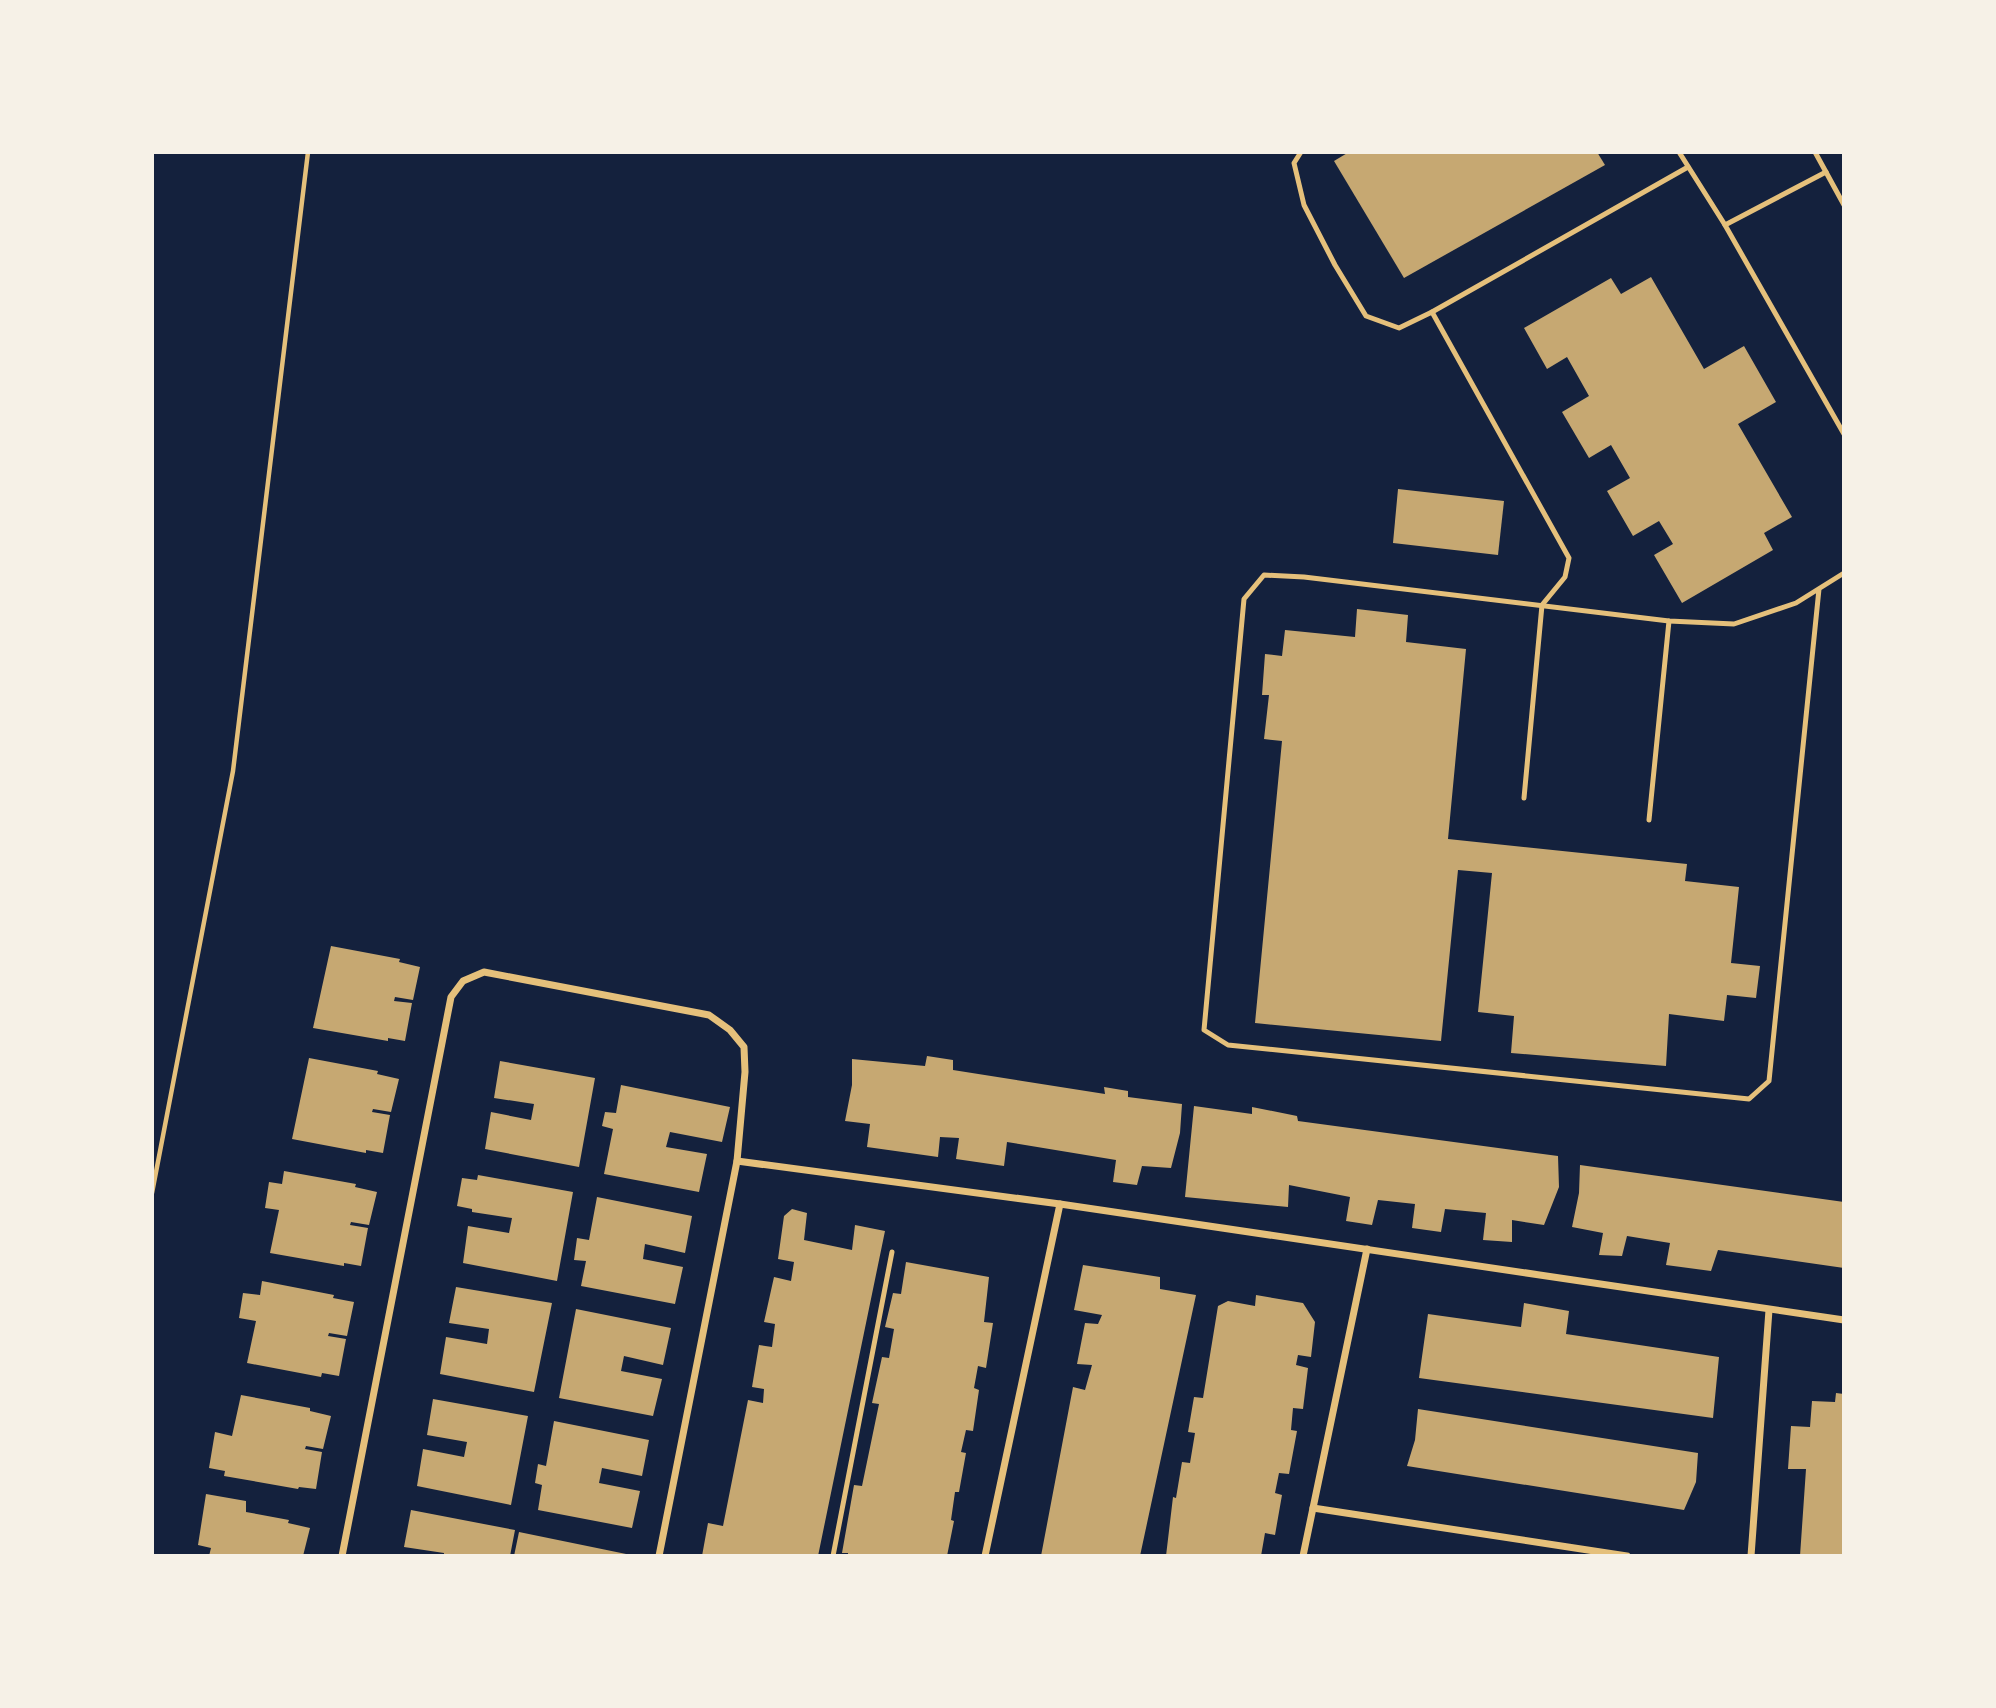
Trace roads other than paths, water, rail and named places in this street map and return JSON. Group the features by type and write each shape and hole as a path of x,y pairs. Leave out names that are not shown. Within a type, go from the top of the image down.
{"street":[{"path":"342,1556 451,997 463,981 484,972 709,1015 730,1030 744,1047 745,1073 737,1161 659,1556"},
{"path":"737,1161 1367,1249 1844,1320"},
{"path":"985,1556 1060,1205"},
{"path":"1303,1556 1367,1249"},
{"path":"1751,1556 1769,1310"},
{"path":"1313,1508 1628,1556"}],"lane":[{"path":"1301,152 1294,163 1304,205 1335,265 1366,316 1399,328 1688,167"},
{"path":"1679,152 1725,225 1844,434"},
{"path":"1815,152 1844,205"},
{"path":"1725,225 1826,172"},
{"path":"1432,312 1569,558 1565,577 1542,605 1524,798"},
{"path":"1819,589 1769,1081 1749,1099 1228,1045 1204,1030 1244,599 1264,575 1669,621 1734,624 1796,603 1844,573"},
{"path":"1649,820 1669,621"},
{"path":"833,1556 892,1252"}]}
